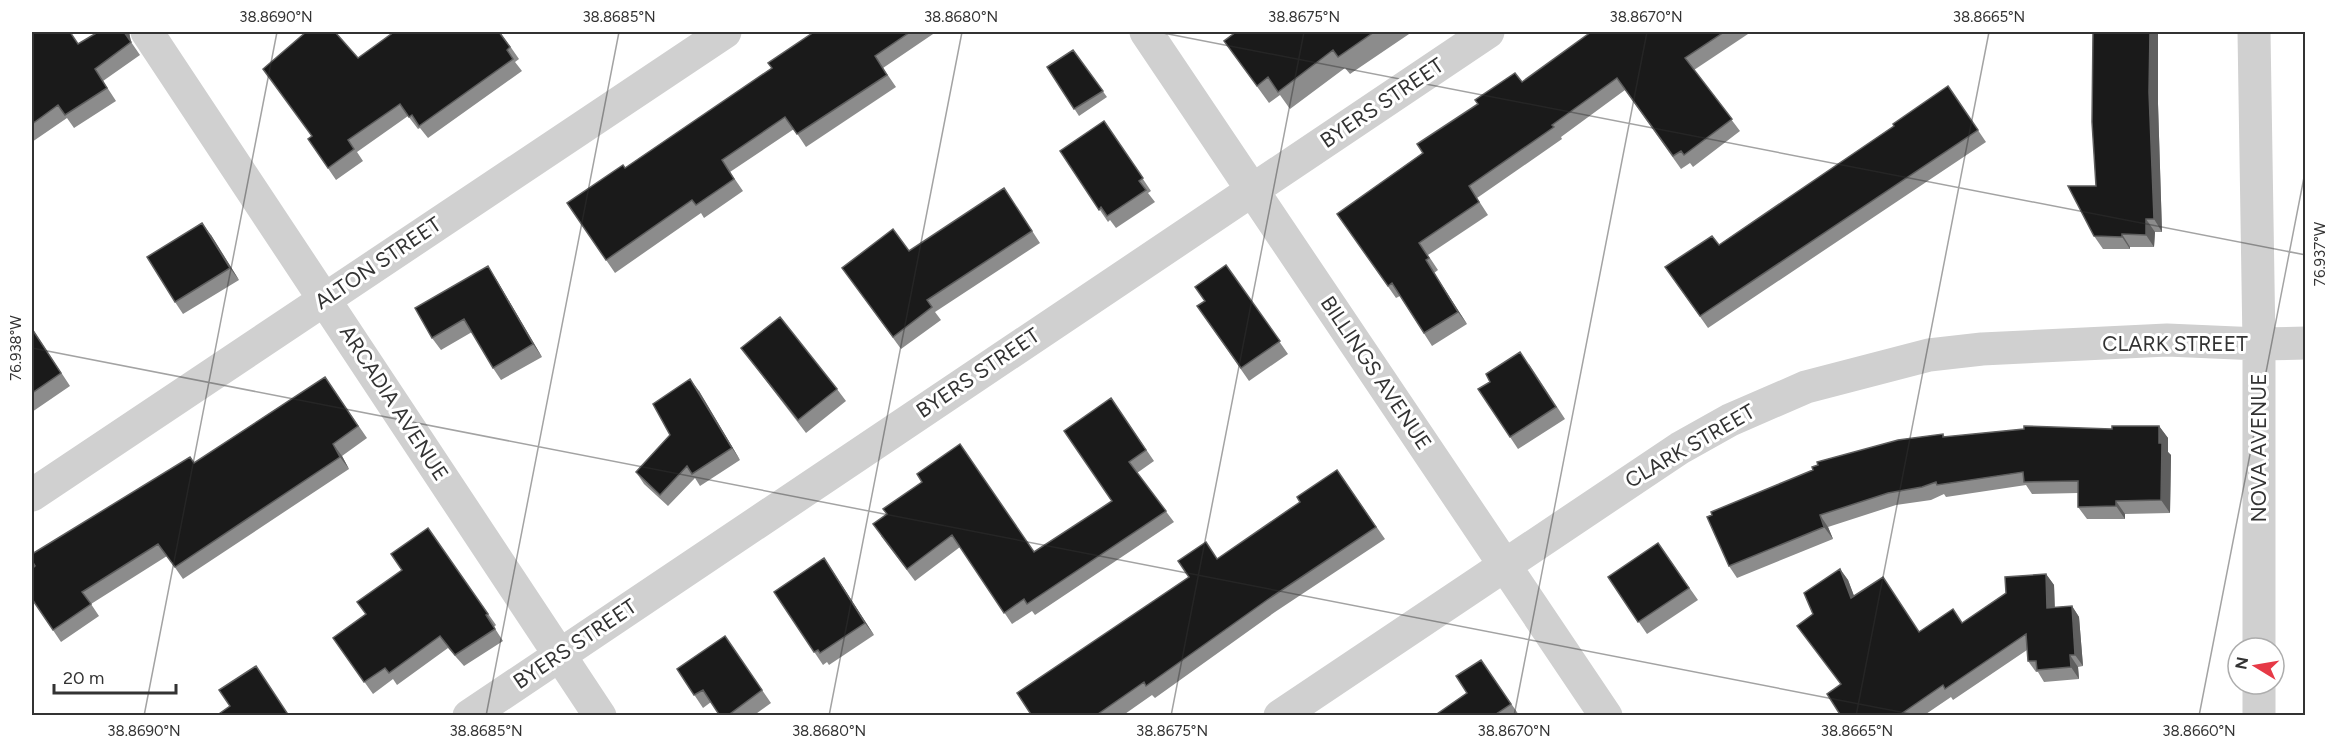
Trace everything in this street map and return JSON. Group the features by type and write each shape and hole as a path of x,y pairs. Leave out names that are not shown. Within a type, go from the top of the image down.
{"street":[{"name":"ARCADIA AVENUE","path":"147,32 600,716"},
{"name":"ALTON STREET","path":"32,495 725,32"},
{"name":"BILLINGS AVENUE","path":"1146,32 1606,716"},
{"name":"BYERS STREET","path":"469,716 1488,32"},
{"name":"NOVA AVENUE","path":"2254,32 2259,344 2259,636"},
{"name":"CLARK STREET","path":"1280,716 1680,448 1748,411 1806,387 1929,355 1982,349 2167,340 2259,344 2306,343"},
{"path":"2259,696 2259,716"}],"building":[{"path":"32,32 70,32 78,44 98,32 124,32 131,42 95,69 107,88 65,115 58,105 32,124"},
{"path":"306,32 335,32 358,58 394,32 499,32 510,47 507,50 513,59 419,126 412,115 409,117 400,104 348,140 354,149 328,168 308,139 312,136 263,69"},
{"path":"814,32 910,32 875,56 887,75 797,134 785,117 722,160 734,179 696,205 692,200 606,260 567,203 623,165 625,168 772,68 768,63"},
{"path":"1236,32 1374,32 1338,57 1333,50 1278,92 1268,77 1257,86 1224,41"},
{"path":"1591,32 1724,32 1685,58 1732,119 1684,155 1681,151 1673,156 1617,78 1552,125 1554,127 1469,186 1479,202 1419,243 1429,258 1426,260 1458,312 1424,333 1392,283 1388,286 1337,214 1423,153 1417,144 1478,104 1475,100 1515,73 1522,82"},
{"path":"2093,32 2150,32 2149,92 2154,219 2146,219 2146,235 2094,236 2068,186 2096,186 2092,122"},
{"path":"1073,50 1103,91 1074,109 1047,67"},
{"path":"1948,86 1978,130 1700,316 1665,267 1712,236 1719,245 1894,126 1893,124"},
{"path":"1104,121 1143,178 1139,181 1146,190 1107,216 1101,207 1099,210 1060,151"},
{"path":"1004,188 1032,231 927,300 932,307 893,337 842,268 893,229 909,251"},
{"path":"202,223 230,268 175,302 147,257"},
{"path":"1226,265 1280,341 1241,368 1197,306 1205,301 1195,287"},
{"path":"488,266 533,344 493,368 464,319 432,338 415,308"},
{"path":"780,317 837,389 798,420 741,348"},
{"path":"32,329 61,373 32,393"},
{"path":"1520,352 1556,407 1510,437 1478,389 1490,382 1486,374"},
{"path":"325,377 358,426 333,444 340,457 175,567 158,544 82,592 91,604 53,630 32,599 32,569 35,566 32,554 190,457 194,463"},
{"path":"690,379 732,448 692,474 687,466 660,495 636,472 670,435 653,404"},
{"path":"1111,398 1146,450 1129,462 1166,511 1027,604 1024,599 1004,613 952,535 907,569 873,524 887,514 883,509 922,482 917,474 960,444 1034,552 1112,501 1064,431"},
{"path":"2024,426 2112,429 2112,426 2159,426 2159,443 2162,443 2161,500 2116,501 2116,506 2078,507 2078,481 2024,482 2023,472 1937,485 1936,482 1888,493 1820,515 1824,527 1729,566 1707,517 1712,515 1711,512 1813,470 1812,467 1818,465 1817,462 1898,440 1943,434 1943,437 2024,429"},
{"path":"1337,470 1376,527 1267,600 1146,686 1144,682 1095,716 1032,716 1017,693 1189,577 1178,561 1206,542 1217,559 1300,502 1297,497"},
{"path":"428,528 488,614 486,615 495,629 455,655 440,636 389,673 385,668 364,682 333,638 366,614 357,602 402,570 391,554"},
{"path":"1658,543 1689,588 1638,622 1608,577"},
{"path":"824,558 865,623 820,653 818,650 814,652 774,592"},
{"path":"1840,569 1851,598 1883,577 1919,632 1953,609 1962,623 2006,593 2005,577 2046,574 2047,608 2072,606 2075,655 2070,655 2071,667 2037,670 2036,661 2028,661 2026,634 1945,689 1943,685 1898,716 1841,716 1827,694 1841,684 1797,626 1813,614 1804,593"},
{"path":"725,636 762,690 727,716 720,716 703,690 694,695 677,669"},
{"path":"1481,660 1511,704 1493,716 1434,716 1467,693 1456,676"},
{"path":"256,666 289,716 216,716 230,706 219,690"}]}
